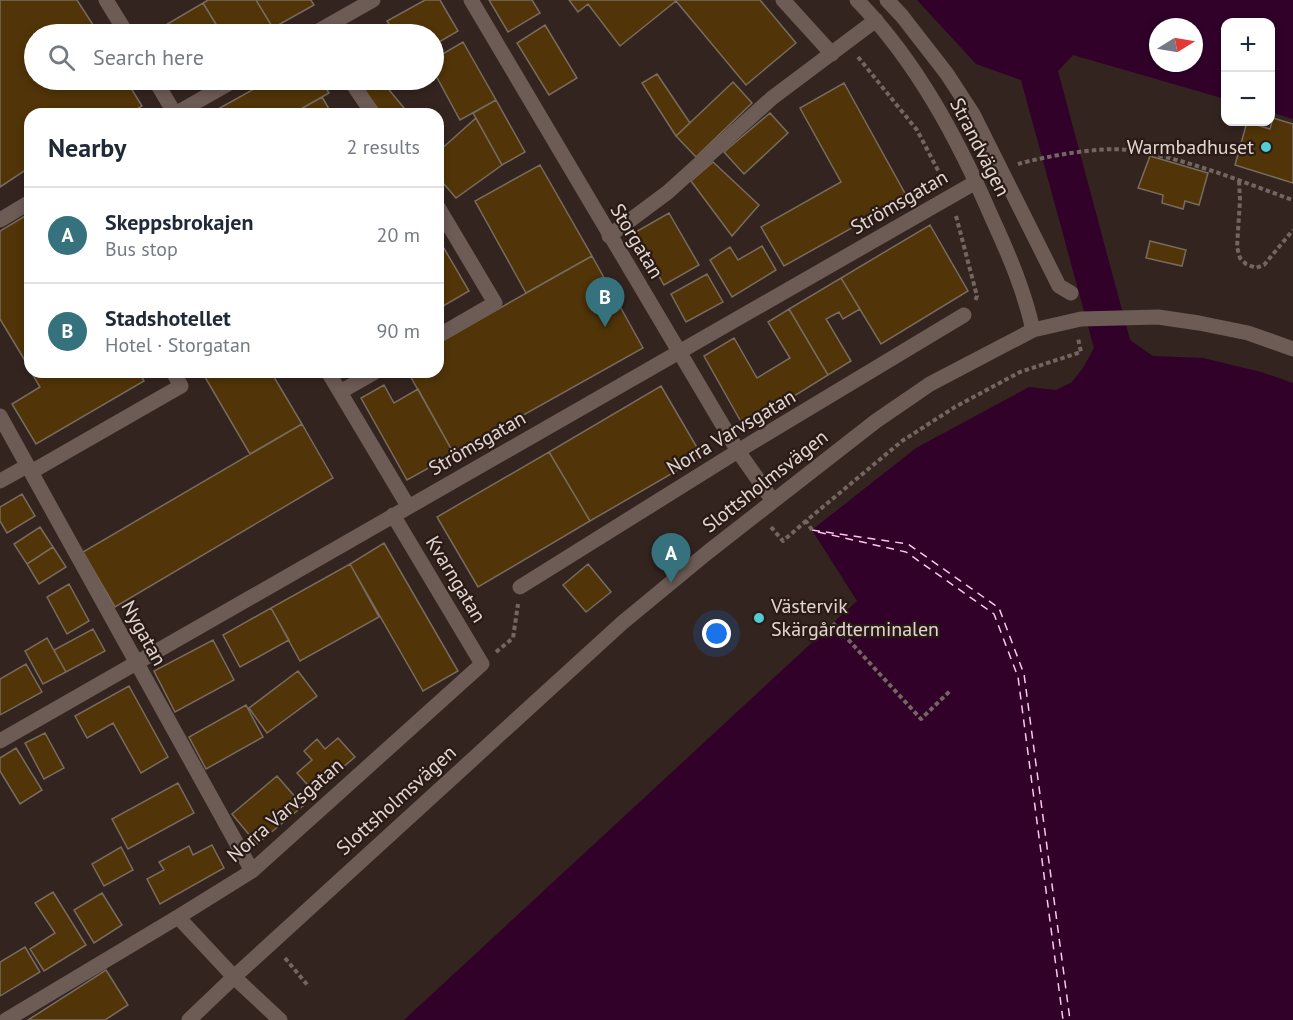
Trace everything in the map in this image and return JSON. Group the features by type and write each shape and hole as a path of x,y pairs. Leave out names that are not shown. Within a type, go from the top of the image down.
{"street":[{"path":"106,0 121,24"},
{"path":"334,24 373,0"},
{"name":"Storgatan","path":"471,0 738,452 773,501"},
{"path":"783,0 832,54"},
{"name":"Strandvägen","path":"857,0 876,20 912,67 976,182 1019,279 1033,330"},
{"path":"887,0 947,74 973,114 1059,286 1071,293"},
{"path":"609,236 668,192 772,98 876,20"},
{"path":"160,90 171,108"},
{"path":"186,108 217,90"},
{"path":"357,90 369,108"},
{"name":"Strömsgatan","path":"0,741 976,182"},
{"path":"0,220 24,206"},
{"path":"444,217 495,303 444,333"},
{"name":"Norra Varvsgatan","path":"520,587 964,315"},
{"name":"Slottsholmsvägen","path":"189,1020 234,976 622,623 876,421 930,384 1033,330 1078,320 1158,317 1248,333 1293,349"},
{"path":"0,481 29,469 181,386 176,378"},
{"path":"332,378 408,506"},
{"path":"340,392 364,378"},
{"name":"Nygatan","path":"0,416 252,871"},
{"name":"Kvarngatan","path":"393,515 482,664"},
{"name":"Norra Varvsgatan","path":"6,1020 178,918 252,871 482,664"},
{"path":"178,918 280,1020"}],"path":[{"path":"847,42 917,129 951,196 977,296 964,315"},
{"path":"1026,162 1100,149 1126,149 1184,162 1293,200"},
{"path":"1239,181 1237,247 1240,258 1246,264 1256,268 1264,265 1293,230"},
{"path":"760,512 783,542 902,441 955,407 1020,372 1081,352 1078,320"},
{"path":"806,521 812,530"},
{"path":"482,664 513,638 520,587"},
{"path":"833,623 921,718 951,690"},
{"path":"272,942 309,987"}],"shaded area":[{"path":"917,0 1293,0 1293,119 1275,113 1275,18 1221,18 1221,98 1073,55 1058,71 1130,340 1153,356 1203,358 1261,372 1293,383 1293,1020 404,1020 857,601 812,530 916,448 1029,387 1056,390 1072,382 1083,368 1094,348 1021,80 976,64"}],"building":[{"path":"0,0 77,0 93,24 24,24 24,90 132,90 142,106 139,108 24,108 24,171 0,187"},
{"path":"208,0 256,0 271,24 216,24 203,3"},
{"path":"256,0 311,0 314,5 280,24 271,24"},
{"path":"425,0 440,0 458,31 444,39 444,24 389,24 387,21"},
{"path":"489,0 532,0 540,13 508,32"},
{"path":"569,0 676,1 620,46 588,4 578,12"},
{"path":"677,0 760,0 796,43 746,85"},
{"path":"203,3 216,24 167,24"},
{"path":"545,25 577,78 549,95 517,43"},
{"path":"463,42 496,100 460,120 444,90 444,53"},
{"path":"657,74 690,123 676,136 642,83"},
{"path":"733,82 752,103 696,157 676,136"},
{"path":"844,83 907,197 784,266 761,227 841,182 800,108"},
{"path":"252,90 327,90 329,93 303,108 220,108"},
{"path":"364,90 389,90 404,108 377,108"},
{"path":"322,97 328,108 303,108"},
{"path":"496,100 525,152 502,165 473,113"},
{"path":"770,113 788,133 744,174 724,152"},
{"path":"476,118 502,165 456,198 444,184 444,147"},
{"name":"Warmbadhuset","path":"1275,119 1293,124 1293,183 1235,165 1246,126 1270,129 1271,126 1275,126"},
{"path":"1150,156 1208,173 1199,205 1185,201 1183,209 1162,203 1163,195 1138,188"},
{"path":"713,162 759,205 732,236 691,181"},
{"path":"540,165 592,256 526,293 475,201"},
{"path":"669,213 699,265 664,285 634,233"},
{"path":"24,217 24,359 0,319 0,231"},
{"path":"930,225 968,291 881,344 841,278"},
{"path":"1150,241 1186,250 1182,266 1146,258"},
{"path":"762,246 776,270 732,297 710,260 730,247 738,260"},
{"path":"444,248 469,291 444,306"},
{"path":"592,256 643,348 454,454 411,378 444,378 444,340"},
{"path":"707,274 723,302 686,322 671,294"},
{"path":"841,278 860,309 843,319 839,312 826,319 851,361 828,375 789,309"},
{"path":"789,309 828,375 744,427 704,356 734,338 757,378 790,358 768,322"},
{"path":"35,378 142,378 144,381 36,444 12,404 40,387"},
{"path":"206,378 275,378 302,424 250,454"},
{"path":"384,385 394,403 418,389 454,454 407,480 361,398"},
{"path":"661,386 702,456 590,521 549,452"},
{"path":"302,424 333,478 115,607 83,552"},
{"path":"549,452 590,521 478,587 437,517"},
{"path":"22,494 35,516 7,533 0,521 0,507"},
{"path":"40,527 53,547 27,564 14,544"},
{"path":"384,543 458,671 423,691 350,564"},
{"path":"53,547 66,567 39,584 27,564"},
{"path":"350,564 379,617 300,661 271,608"},
{"path":"588,564 611,592 586,612 563,585"},
{"path":"69,584 89,621 67,634 47,597"},
{"path":"271,608 289,640 240,667 223,635"},
{"path":"93,629 105,651 66,672 54,650"},
{"path":"47,638 66,672 43,684 25,651"},
{"path":"213,640 234,680 175,712 154,671"},
{"path":"26,664 42,692 0,715 0,679"},
{"path":"298,671 317,696 267,733 249,708"},
{"path":"129,686 168,757 141,773 113,723 87,738 75,716"},
{"path":"246,705 263,737 206,769 189,737"},
{"path":"45,733 64,768 44,779 25,743"},
{"path":"338,738 355,757 314,792 297,773 312,760 304,751 317,739 325,749"},
{"path":"16,748 42,790 20,804 0,771 0,758"},
{"path":"277,776 303,806 257,844 232,814"},
{"path":"178,783 194,813 128,849 112,819"},
{"path":"212,845 224,868 160,904 147,879 164,870 159,862 189,846 193,855"},
{"path":"121,847 133,870 104,886 92,864"},
{"path":"53,892 86,945 44,971 30,949 55,933 35,903"},
{"path":"102,893 122,925 94,943 74,910"},
{"path":"25,947 40,972 0,996 0,962"},
{"path":"106,970 128,1005 105,1020 28,1020"}],"ferry route":[{"path":"812,530 908,544 999,608 1024,674 1070,1020"},
{"path":"818,532 906,552 994,614 1018,677 1063,1020"}],"place":[{"name":"Warmbadhuset","path":"1266,147"},
{"name":"Stadshotellet","path":"605,327"},
{"name":"Skeppsbrokajen","path":"671,583"},
{"name":"Västervik Skärgårdterminalen","path":"759,618"}]}
